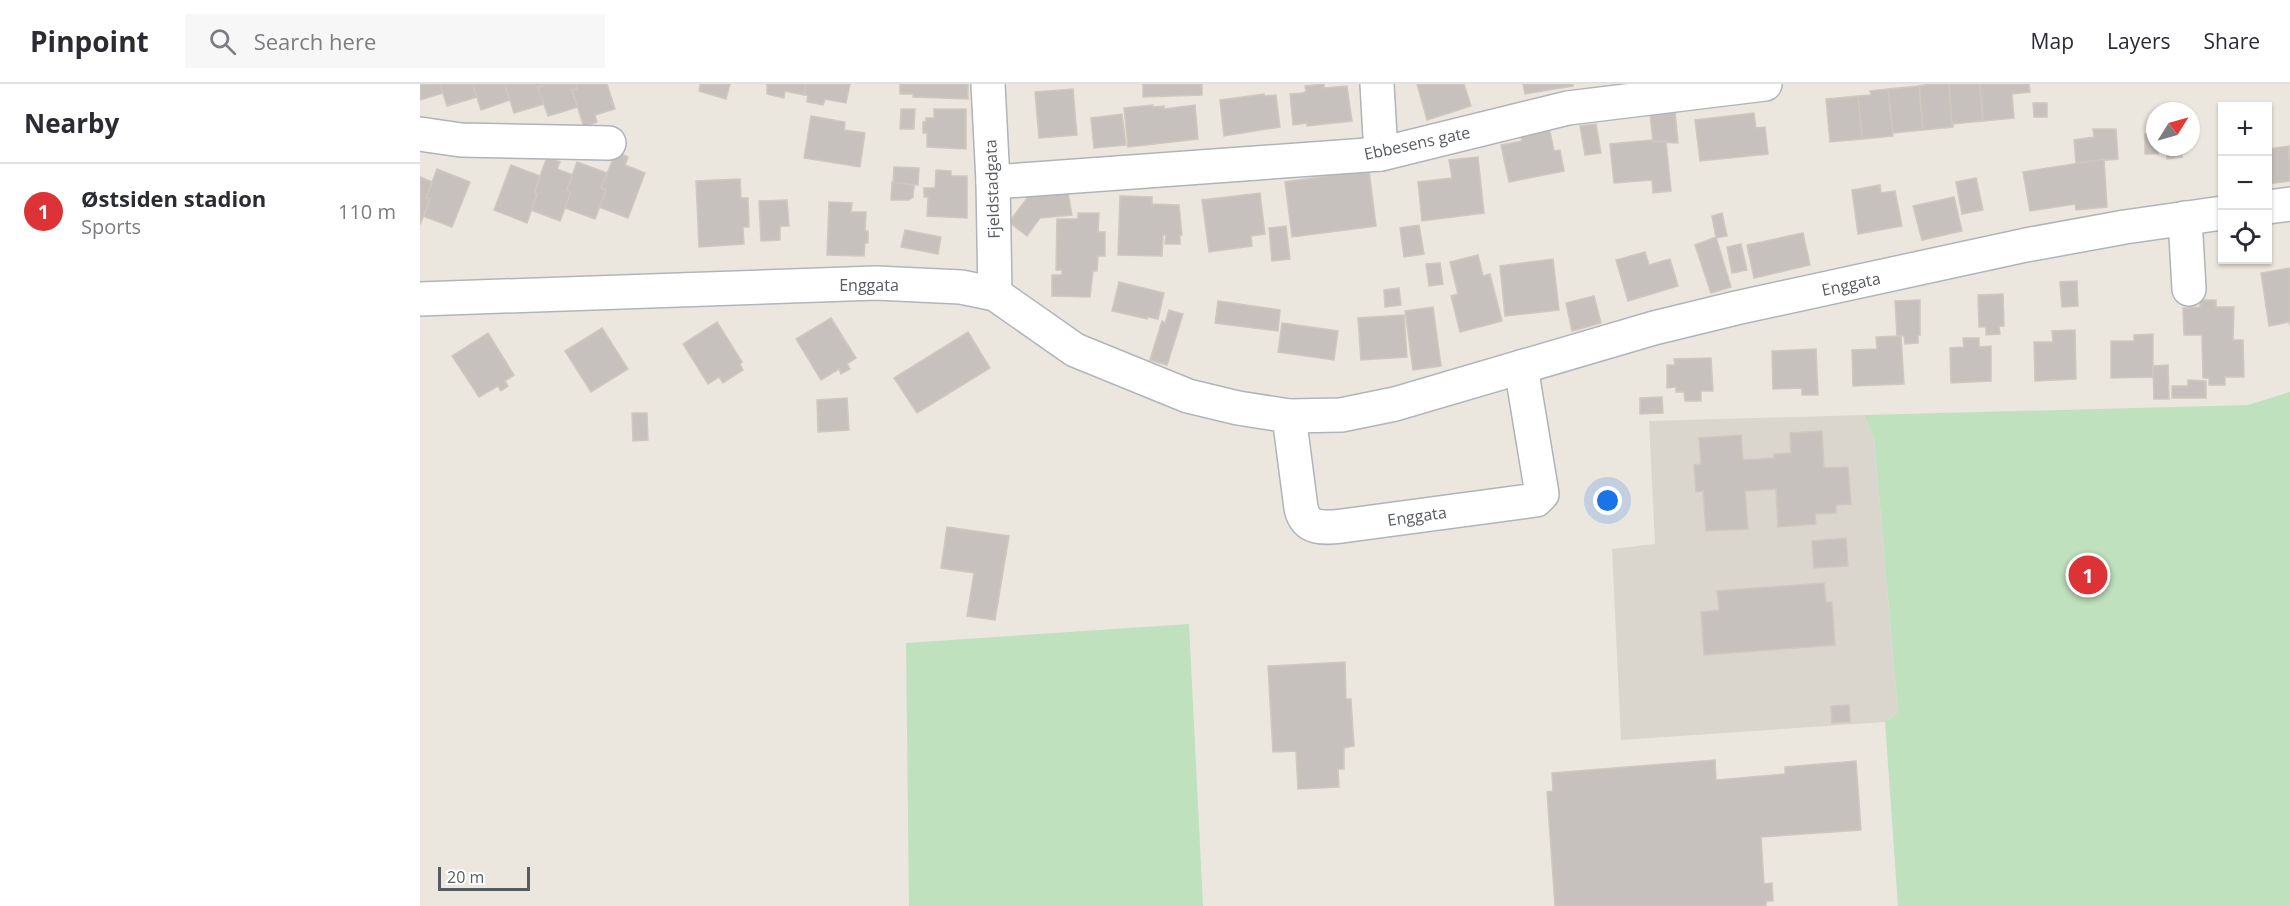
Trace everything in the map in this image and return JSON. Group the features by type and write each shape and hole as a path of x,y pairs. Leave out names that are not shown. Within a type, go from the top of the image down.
{"street":[{"name":"Fjeldstadgata","path":"988,84 995,294"},
{"path":"1377,84 1381,154"},
{"name":"Ebbesens gate","path":"993,182 1381,154 1568,108 1765,84"},
{"path":"420,134 461,140 609,143"},
{"path":"2272,206 2290,204"},
{"name":"Enggata","path":"420,299 876,283 961,287 995,294 1075,350 1188,396 1238,408 1289,416 1341,415 1395,404 1654,328 1736,308 2026,245 2218,214"},
{"path":"2186,218 2189,289"},
{"name":"Enggata","path":"1289,416 1300,508 1302,516 1311,525 1324,528 1536,500 1542,494 1521,367"}],"shaded area":[{"path":"1864,415 1874,438 1898,712 1885,722 1621,740 1612,549 1655,544 1649,421"}],"green space":[{"path":"2290,392 2290,906 1898,906 1885,722 1898,712 1874,438 1864,415 2248,405"},
{"path":"1189,624 1203,906 909,906 906,643"}],"building":[{"path":"420,84 440,84 443,93 420,100"},
{"path":"440,84 473,84 477,97 447,106"},
{"path":"473,84 505,84 510,100 481,110"},
{"path":"505,84 542,84 543,86 538,87 544,104 514,113"},
{"path":"542,84 576,84 577,89 572,90 578,107 548,116 538,87 543,86"},
{"path":"576,84 607,84 615,109 595,115 597,122 584,127 572,90 577,89"},
{"path":"700,84 730,84 726,99 699,91"},
{"path":"767,84 806,84 804,95 785,91 784,98 767,94"},
{"path":"806,84 850,84 846,103 825,99 823,105 807,102 808,95 804,95"},
{"path":"900,84 968,84 968,99 913,97 913,94 900,94"},
{"path":"1143,84 1202,84 1202,95 1143,97"},
{"path":"1324,84 1324,88 1347,86 1352,121 1307,126 1307,123 1293,125 1290,94 1303,93 1306,91 1305,86"},
{"path":"1417,84 1464,84 1471,106 1427,120"},
{"path":"1523,84 1573,84 1573,86 1525,94"},
{"path":"1949,84 1953,127 1923,130 1919,86"},
{"path":"1949,84 1980,84 1983,121 1952,124"},
{"path":"1980,84 2029,84 2030,92 2012,94 2014,118 1983,121"},
{"path":"1919,86 1923,130 1893,133 1888,89"},
{"path":"1073,89 1077,135 1039,138 1035,92"},
{"path":"1888,89 1893,136 1862,139 1858,96 1871,95 1870,91"},
{"path":"1264,94 1264,96 1276,95 1280,127 1224,136 1220,100"},
{"path":"1858,96 1862,139 1830,142 1826,99"},
{"path":"2033,103 2047,103 2047,117 2034,117"},
{"path":"1153,105 1153,107 1164,106 1164,109 1195,105 1198,139 1128,147 1124,108"},
{"path":"901,109 915,109 914,129 900,129"},
{"path":"934,109 966,109 966,149 927,147 927,133 923,133 923,122 926,122 926,118 934,118"},
{"path":"1675,111 1678,143 1653,142 1650,113"},
{"path":"1754,113 1756,128 1765,127 1768,154 1700,161 1695,120"},
{"path":"1122,114 1126,145 1094,148 1091,118"},
{"path":"811,116 845,122 844,130 865,133 860,167 804,158"},
{"path":"1596,124 1601,153 1585,155 1580,126"},
{"path":"1549,127 1554,151 1560,150 1564,171 1509,182 1501,145 1522,141 1520,132"},
{"path":"2093,129 2116,129 2118,159 2076,163 2074,140 2094,137"},
{"path":"1652,140 1653,142 1666,141 1671,191 1653,193 1652,180 1614,183 1610,144"},
{"path":"2289,146 2290,181 2272,183 2272,148"},
{"path":"616,152 628,157 625,165 645,173 628,218 599,207 606,190 601,188"},
{"path":"2167,156 2182,156 2182,157 2167,159"},
{"path":"547,157 560,162 557,169 573,175 567,190 571,192 560,221 531,210 537,194 534,193"},
{"path":"1478,157 1484,213 1422,221 1418,182 1452,178 1449,160"},
{"path":"2104,159 2107,207 2076,210 2075,204 2030,211 2023,172"},
{"path":"577,162 607,173 601,188 606,190 595,219 565,208 571,192 567,190"},
{"path":"511,165 540,176 534,193 537,194 527,223 494,210"},
{"path":"894,167 919,168 918,185 893,184"},
{"path":"437,169 470,182 452,227 423,216 430,199 426,198"},
{"path":"936,170 951,171 951,176 967,176 967,218 927,216 928,197 924,197 924,188 935,188"},
{"path":"1369,170 1376,226 1292,237 1285,182"},
{"path":"420,177 432,182 426,198 430,199 420,225"},
{"path":"1976,178 1983,210 1962,214 1956,182"},
{"path":"740,179 741,198 748,198 749,227 743,227 744,244 699,247 696,181"},
{"path":"892,182 914,185 913,197 909,200 891,200"},
{"path":"1880,185 1881,193 1895,191 1902,226 1858,234 1852,190"},
{"path":"1068,193 1072,215 1040,218 1027,236 1009,222 1028,197"},
{"path":"1260,193 1265,234 1251,236 1252,246 1209,252 1202,200"},
{"path":"1120,196 1152,197 1152,204 1179,205 1182,235 1180,235 1180,244 1165,244 1166,235 1163,235 1162,256 1118,255"},
{"path":"1954,197 1962,231 1922,240 1913,206"},
{"path":"787,200 789,226 780,226 780,240 761,241 759,201"},
{"path":"829,202 852,203 851,212 866,212 865,231 868,231 868,243 865,243 864,256 827,255"},
{"path":"1078,213 1099,213 1098,232 1105,232 1105,256 1098,256 1097,271 1093,271 1090,297 1052,296 1052,275 1062,275 1062,270 1056,270 1057,219 1078,219"},
{"path":"1722,213 1727,236 1716,238 1712,216"},
{"path":"1419,225 1424,254 1404,257 1400,228"},
{"path":"1286,226 1290,259 1272,261 1269,228"},
{"path":"905,230 941,237 938,254 901,247"},
{"path":"1803,233 1810,265 1754,278 1747,245"},
{"path":"1716,237 1731,287 1711,293 1695,245"},
{"path":"1741,244 1747,270 1732,273 1727,247"},
{"path":"1645,252 1649,265 1670,259 1678,286 1628,301 1616,260"},
{"path":"1478,255 1483,276 1490,274 1502,321 1460,332 1451,296 1458,294 1450,262"},
{"path":"1553,259 1559,310 1505,316 1500,266"},
{"path":"1440,263 1443,284 1429,286 1426,264"},
{"path":"2290,268 2290,326 2289,322 2269,326 2261,273"},
{"path":"2077,281 2078,306 2062,307 2060,282"},
{"path":"1119,282 1164,293 1158,319 1148,317 1147,319 1112,311"},
{"path":"1399,288 1401,305 1385,307 1384,290"},
{"path":"2003,294 2004,326 1999,326 2000,334 1986,335 1986,327 1979,327 1978,295"},
{"path":"1594,296 1601,323 1572,331 1566,303"},
{"path":"1920,300 1918,343 1905,344 1904,336 1897,336 1895,301"},
{"path":"2200,300 2216,300 2216,307 2234,307 2233,340 2243,340 2244,377 2225,377 2225,385 2209,385 2209,378 2203,378 2202,335 2184,335 2183,308 2200,307"},
{"path":"1218,301 1280,310 1278,331 1215,323"},
{"path":"1433,307 1441,366 1413,370 1405,311"},
{"path":"1169,310 1183,314 1167,365 1150,360 1162,321 1165,323"},
{"path":"1404,315 1407,357 1361,360 1358,318"},
{"path":"831,318 856,358 847,364 850,369 841,374 839,369 821,380 796,339"},
{"path":"717,322 742,362 740,364 743,370 723,383 719,377 708,384 683,344"},
{"path":"1282,323 1338,331 1334,360 1278,352"},
{"path":"602,328 628,369 591,392 565,351"},
{"path":"2075,330 2076,379 2035,381 2034,342 2053,342 2052,331"},
{"path":"968,332 990,368 917,413 894,378"},
{"path":"488,333 514,375 505,381 508,386 501,391 498,386 479,397 452,356"},
{"path":"2153,334 2153,377 2111,378 2111,341 2134,341 2134,335"},
{"path":"1901,336 1904,384 1853,386 1852,350 1877,349 1876,337"},
{"path":"1963,338 1979,338 1979,347 1991,346 1991,381 1951,383 1950,348 1964,347"},
{"path":"1816,349 1818,395 1802,395 1802,388 1773,389 1772,351"},
{"path":"1711,358 1713,391 1701,391 1701,401 1685,401 1684,392 1676,392 1676,387 1667,388 1667,365 1675,365 1674,359"},
{"path":"2168,365 2169,399 2154,399 2153,366"},
{"path":"2188,380 2206,381 2206,398 2172,398 2172,386 2188,386"},
{"path":"1662,397 1663,413 1640,414 1640,398"},
{"path":"847,398 849,430 818,432 817,400"},
{"path":"632,413 647,413 648,440 633,441"},
{"path":"1822,431 1824,468 1848,467 1851,504 1836,505 1836,513 1815,514 1816,524 1778,527 1776,489 1745,491 1748,529 1706,531 1703,491 1696,492 1694,465 1701,464 1699,438 1741,435 1743,460 1774,458 1774,454 1791,453 1790,433"},
{"path":"947,527 1009,536 995,620 967,616 974,573 941,568"},
{"path":"1846,538 1848,566 1814,568 1812,541"},
{"path":"1824,583 1826,602 1832,602 1835,645 1704,655 1701,612 1719,610 1717,591"},
{"path":"1345,662 1346,699 1351,699 1354,746 1344,748 1344,769 1338,769 1339,787 1298,789 1296,751 1273,752 1268,666"},
{"path":"1849,705 1850,722 1832,723 1831,706"},
{"path":"1715,760 1716,780 1785,774 1785,767 1856,761 1861,830 1761,837 1764,884 1772,883 1773,901 1766,901 1766,906 1555,906 1547,792 1553,791 1552,773"}],"place":[{"name":"Østsiden stadion","path":"2088,575"}]}
